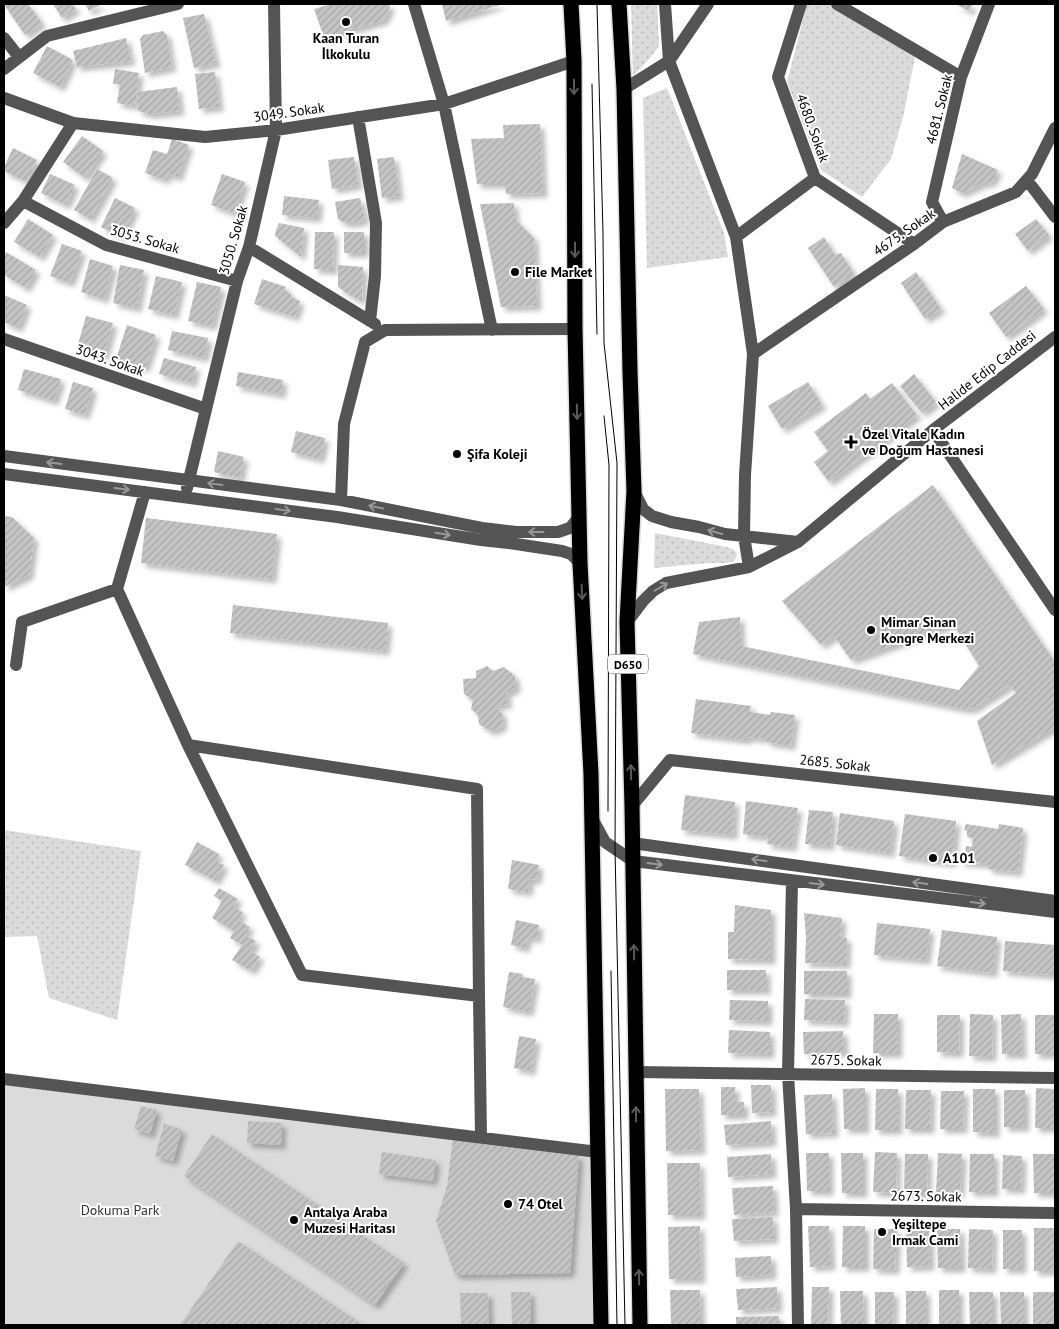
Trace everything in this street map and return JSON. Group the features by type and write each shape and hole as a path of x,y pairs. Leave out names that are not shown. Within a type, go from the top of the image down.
{"highway":[{"path":"571,4 574,61 575,329 580,563 591,774 601,1325"},
{"name":"D650","path":"619,4 624,89 634,491 627,622 632,806 640,1325"}],"street":[{"path":"4,69 47,36 178,4"},
{"name":"3050. Sokak","path":"186,497 237,281 249,247 276,130 274,4"},
{"path":"414,4 444,104 492,330"},
{"path":"665,4 669,61 736,237 752,354 745,475 744,536 749,567"},
{"path":"624,89 669,61 708,4"},
{"name":"4680. Sokak","path":"801,4 778,76 815,178 914,244"},
{"path":"840,4 961,77"},
{"name":"4681. Sokak","path":"943,222 932,202 961,77 989,4"},
{"path":"4,38 19,57"},
{"name":"3049. Sokak","path":"4,98 73,123 205,137 276,130 444,104 574,61"},
{"path":"358,118 376,222 375,276 370,321"},
{"path":"4,223 23,200 73,123"},
{"name":"4675. Sokak","path":"752,354 914,244 943,222 1016,192 1032,174 1055,128"},
{"path":"736,237 815,178"},
{"path":"1027,180 1055,217"},
{"name":"3053. Sokak","path":"23,200 106,245 237,281"},
{"path":"249,247 385,330"},
{"path":"341,500 344,424 364,342 385,330 575,329"},
{"name":"Halide Edip Caddesi","path":"627,622 653,591 666,583 749,567 798,542 934,430 1055,337"},
{"name":"3043. Sokak","path":"4,340 206,409"},
{"path":"934,430 1055,610"},
{"path":"4,456 341,500 482,528 571,554 580,563"},
{"path":"4,474 337,517 481,540 516,538 558,532 570,528 579,517"},
{"path":"634,491 643,509 652,516 671,522 725,534 798,542"},
{"path":"145,492 117,588 188,744 302,976 479,996"},
{"path":"16,665 22,622 117,588"},
{"path":"188,744 478,789 481,1137"},
{"name":"2685. Sokak","path":"632,806 670,760 1055,802"},
{"path":"592,818 605,842 633,861 1055,912"},
{"path":"632,843 1055,901"},
{"path":"792,881 788,1074 796,1209 798,1325"},
{"name":"2675. Sokak","path":"636,1072 1055,1078"},
{"path":"4,1079 598,1152"},
{"name":"2673. Sokak","path":"796,1209 1055,1212"}],"green space":[{"path":"631,4 657,4 659,46 633,76"},
{"path":"807,4 830,4 915,57 903,117 891,159 862,197 821,170 787,82"},
{"path":"667,88 724,233 728,257 647,268 643,98"},
{"path":"655,533 727,547 734,550 737,554 736,558 733,562 726,563 654,568"},
{"path":"4,830 141,851 117,1020 49,998 37,936 4,937"},
{"name":"Dokuma Park","path":"4,1079 598,1152 600,1325 4,1325"}],"building":[{"path":"7,4 28,4 42,23 25,35 5,6"},
{"path":"53,4 73,4 76,9 62,18"},
{"path":"85,4 102,4 89,11"},
{"path":"332,4 389,4 390,7 384,20 324,37 314,9"},
{"path":"442,4 503,4 446,21"},
{"path":"955,4 973,4 969,11"},
{"path":"204,14 216,63 194,68 183,18"},
{"path":"163,31 167,35 172,67 145,73 140,39 143,35"},
{"path":"126,38 131,61 77,67 73,51"},
{"path":"47,46 73,60 60,87 33,73"},
{"path":"115,69 139,73 135,106 117,103 120,84 113,84"},
{"path":"215,72 219,107 199,109 195,74"},
{"path":"177,87 180,111 150,114 138,111 137,92"},
{"path":"540,124 543,193 506,194 505,184 477,184 471,139 504,138 503,125"},
{"path":"82,136 103,151 85,178 63,162"},
{"path":"172,139 189,145 178,177 167,174 165,180 145,173 153,150 167,154"},
{"path":"13,148 37,160 27,182 4,171"},
{"path":"962,154 998,170 992,182 983,183 962,193 952,188"},
{"path":"354,157 358,185 332,189 328,160"},
{"path":"394,157 399,196 382,198 377,159"},
{"path":"97,169 113,178 90,219 74,210"},
{"path":"50,174 75,185 66,205 41,193"},
{"path":"222,174 245,182 234,213 211,205"},
{"path":"284,196 319,200 317,218 282,215"},
{"path":"115,198 135,208 121,237 101,227"},
{"path":"360,198 365,220 351,223 338,219 335,202"},
{"name":"File Market","path":"514,203 515,219 534,238 537,306 501,307 480,204"},
{"path":"28,219 53,235 40,257 14,242"},
{"path":"1036,219 1049,235 1028,251 1015,234"},
{"path":"279,223 304,228 301,257 275,236"},
{"path":"315,232 334,232 333,270 314,269"},
{"path":"344,232 364,232 364,253 344,253"},
{"path":"824,237 835,255 841,253 854,274 834,287 808,248"},
{"path":"62,244 82,251 70,283 50,276"},
{"path":"6,252 36,270 26,288 4,275 4,255"},
{"path":"90,259 113,266 104,299 81,292"},
{"path":"120,265 144,270 137,308 113,303"},
{"path":"338,265 363,267 362,301 338,287"},
{"path":"916,272 941,309 925,319 901,283"},
{"path":"156,276 182,282 174,315 148,309"},
{"path":"262,279 286,287 285,290 291,294 291,297 300,301 295,317 254,304"},
{"path":"197,282 221,287 212,326 188,321"},
{"path":"1026,286 1044,309 1006,337 989,313"},
{"path":"4,295 27,305 18,328 4,322"},
{"path":"86,316 113,323 104,356 77,348"},
{"path":"127,325 156,335 145,368 116,359"},
{"path":"172,331 208,338 204,358 168,350"},
{"path":"164,358 196,367 192,383 159,374"},
{"path":"24,369 61,379 54,401 18,390"},
{"path":"238,372 283,380 281,394 236,386"},
{"path":"914,374 936,402 922,413 900,386"},
{"path":"73,382 93,388 85,415 65,409"},
{"path":"808,382 822,405 782,429 768,406"},
{"name":"Özel Vitale Kadın ve Doğum Hastanesi","path":"892,383 917,415 829,482 814,462 828,451 814,432 866,393 870,399"},
{"path":"296,431 325,438 320,459 291,452"},
{"path":"218,451 244,457 240,478 214,472"},
{"name":"Mimar Sinan Kongre Merkezi","path":"933,485 1055,662 1055,727 992,765 977,721 1016,693 1010,685 974,708 964,709 693,654 699,622 740,617 741,646 959,690 979,666 953,624 851,660 834,636 821,645 782,601"},
{"path":"4,516 12,517 34,538 29,575 4,587"},
{"path":"146,518 277,534 272,579 141,563"},
{"path":"233,605 388,623 385,651 230,633"},
{"path":"487,666 493,671 504,667 515,676 516,688 506,693 508,704 495,706 503,715 502,727 490,731 479,724 478,715 471,709 473,700 464,694 463,679 476,678 476,671"},
{"path":"696,699 751,706 750,712 770,715 771,712 795,715 791,746 767,742 767,739 747,737 746,740 691,733"},
{"path":"685,795 735,802 733,835 681,830"},
{"path":"746,801 798,808 792,847 767,844 768,837 743,834"},
{"path":"809,810 833,812 830,846 805,844"},
{"path":"840,813 894,821 890,853 836,845"},
{"path":"905,814 956,821 952,863 899,856"},
{"path":"966,824 998,829 999,824 1023,828 1018,872 988,869 988,864 960,862 961,855 965,854 966,846 972,847 973,838 967,837 967,831 964,830"},
{"path":"197,842 219,854 215,861 224,865 216,881 185,865"},
{"path":"512,860 539,865 537,880 530,879 528,892 508,889"},
{"path":"219,888 238,899 233,907 243,912 238,920 250,927 245,935 256,941 250,951 260,957 251,971 232,960 242,945 230,938 234,931 212,918 222,901 214,896"},
{"path":"735,905 771,910 771,960 728,959 728,932 734,932"},
{"path":"804,913 842,918 840,937 847,938 846,964 805,963 806,936"},
{"path":"516,920 539,925 537,939 528,937 525,948 511,945"},
{"path":"877,923 930,929 926,960 874,955"},
{"path":"942,930 997,937 993,973 937,966"},
{"path":"1005,941 1055,945 1054,975 1003,971"},
{"path":"727,970 766,970 766,990 727,990"},
{"path":"804,971 847,971 847,994 804,994"},
{"path":"509,972 523,974 522,977 535,979 529,1012 503,1007"},
{"path":"805,999 845,1000 844,1022 804,1020"},
{"path":"730,1000 768,1001 768,1021 729,1020"},
{"path":"874,1014 898,1014 898,1053 873,1053"},
{"path":"970,1014 993,1015 992,1057 969,1056"},
{"path":"1021,1014 1022,1054 1002,1054 1001,1015"},
{"path":"937,1015 960,1015 959,1053 937,1052"},
{"path":"1035,1015 1055,1015 1055,1054 1035,1054"},
{"path":"729,1030 770,1032 770,1054 728,1053"},
{"path":"843,1031 844,1052 804,1054 803,1032"},
{"path":"519,1036 536,1039 531,1071 514,1068"},
{"path":"751,1085 771,1085 772,1112 752,1113"},
{"path":"721,1087 735,1087 735,1102 744,1102 744,1115 721,1115"},
{"path":"865,1088 865,1129 844,1129 843,1089"},
{"path":"1036,1088 1055,1089 1055,1128 1035,1128"},
{"path":"665,1089 699,1089 701,1150 666,1151"},
{"path":"876,1089 898,1089 898,1130 875,1130"},
{"path":"973,1089 995,1089 995,1133 973,1132"},
{"path":"906,1090 931,1090 930,1129 905,1129"},
{"path":"1004,1090 1025,1090 1025,1127 1004,1127"},
{"path":"941,1091 964,1091 963,1129 940,1129"},
{"path":"832,1094 834,1133 806,1134 804,1095"},
{"path":"141,1106 157,1110 150,1134 134,1129"},
{"path":"248,1121 282,1123 281,1145 247,1143"},
{"path":"771,1121 772,1142 726,1145 724,1125"},
{"path":"164,1124 182,1129 173,1161 155,1156"},
{"name":"Antalya Araba Muzesi Haritası","path":"212,1134 404,1263 375,1305 184,1176"},
{"name":"74 Otel","path":"453,1139 579,1156 570,1273 455,1275 436,1221 447,1186"},
{"path":"382,1152 436,1160 433,1181 379,1174"},
{"path":"875,1152 897,1153 896,1193 873,1192"},
{"path":"806,1153 829,1153 829,1191 807,1191"},
{"path":"841,1153 863,1153 863,1193 842,1193"},
{"path":"938,1153 962,1154 960,1193 936,1192"},
{"path":"771,1154 772,1174 728,1177 727,1157"},
{"path":"905,1154 928,1154 927,1194 904,1193"},
{"path":"970,1154 994,1154 994,1192 969,1192"},
{"path":"1033,1154 1055,1154 1055,1193 1034,1193"},
{"path":"1003,1155 1022,1156 1021,1189 1002,1189"},
{"path":"667,1163 700,1163 701,1215 668,1215"},
{"path":"773,1186 774,1212 734,1215 732,1188"},
{"path":"773,1217 774,1239 734,1241 732,1219"},
{"path":"700,1226 701,1279 669,1279 668,1227"},
{"path":"808,1226 829,1226 831,1266 810,1267"},
{"path":"843,1226 865,1226 865,1267 842,1267"},
{"path":"1034,1228 1055,1228 1055,1271 1034,1271"},
{"path":"874,1229 897,1229 895,1270 873,1269"},
{"path":"937,1229 960,1229 961,1268 938,1268"},
{"path":"969,1229 993,1230 992,1269 968,1268"},
{"path":"929,1230 930,1266 907,1267 906,1231"},
{"path":"1003,1230 1022,1230 1022,1269 1003,1269"},
{"path":"238,1241 363,1325 180,1325"},
{"path":"771,1256 772,1275 736,1277 735,1258"},
{"path":"777,1287 778,1308 738,1310 736,1289"},
{"path":"812,1287 829,1287 828,1325 811,1325"},
{"path":"670,1290 700,1290 701,1325 671,1325"},
{"path":"939,1290 959,1290 959,1325 939,1325"},
{"path":"840,1291 863,1291 864,1325 841,1325"},
{"path":"906,1291 926,1291 926,1325 906,1325"},
{"path":"511,1292 530,1292 531,1325 512,1325"},
{"path":"875,1292 894,1292 893,1325 875,1325"},
{"path":"969,1292 993,1292 993,1325 970,1325"},
{"path":"1000,1292 1024,1292 1024,1325 1001,1325"},
{"path":"1033,1292 1055,1292 1055,1325 1033,1325"},
{"path":"460,1293 488,1293 489,1325 461,1325"},
{"path":"779,1316 780,1325 736,1325 736,1317"}],"tram line":[{"path":"597,4 604,343 617,463 615,849 625,1325"},
{"path":"592,84 597,334"},
{"path":"604,416 609,465 608,811"},
{"path":"611,971 617,1325"}],"place":[{"name":"Kaan Turan İlkokulu","path":"346,22"},
{"name":"File Market","path":"515,272"},
{"name":"Özel Vitale Kadın ve Doğum Hastanesi","path":"851,442"},
{"name":"Şifa Koleji","path":"457,454"},
{"name":"Mimar Sinan Kongre Merkezi","path":"871,630"},
{"name":"A101","path":"933,858"},
{"name":"74 Otel","path":"508,1204"},
{"name":"Antalya Araba Muzesi Haritası","path":"294,1220"},
{"name":"Yeşiltepe Irmak Cami","path":"882,1232"}]}
